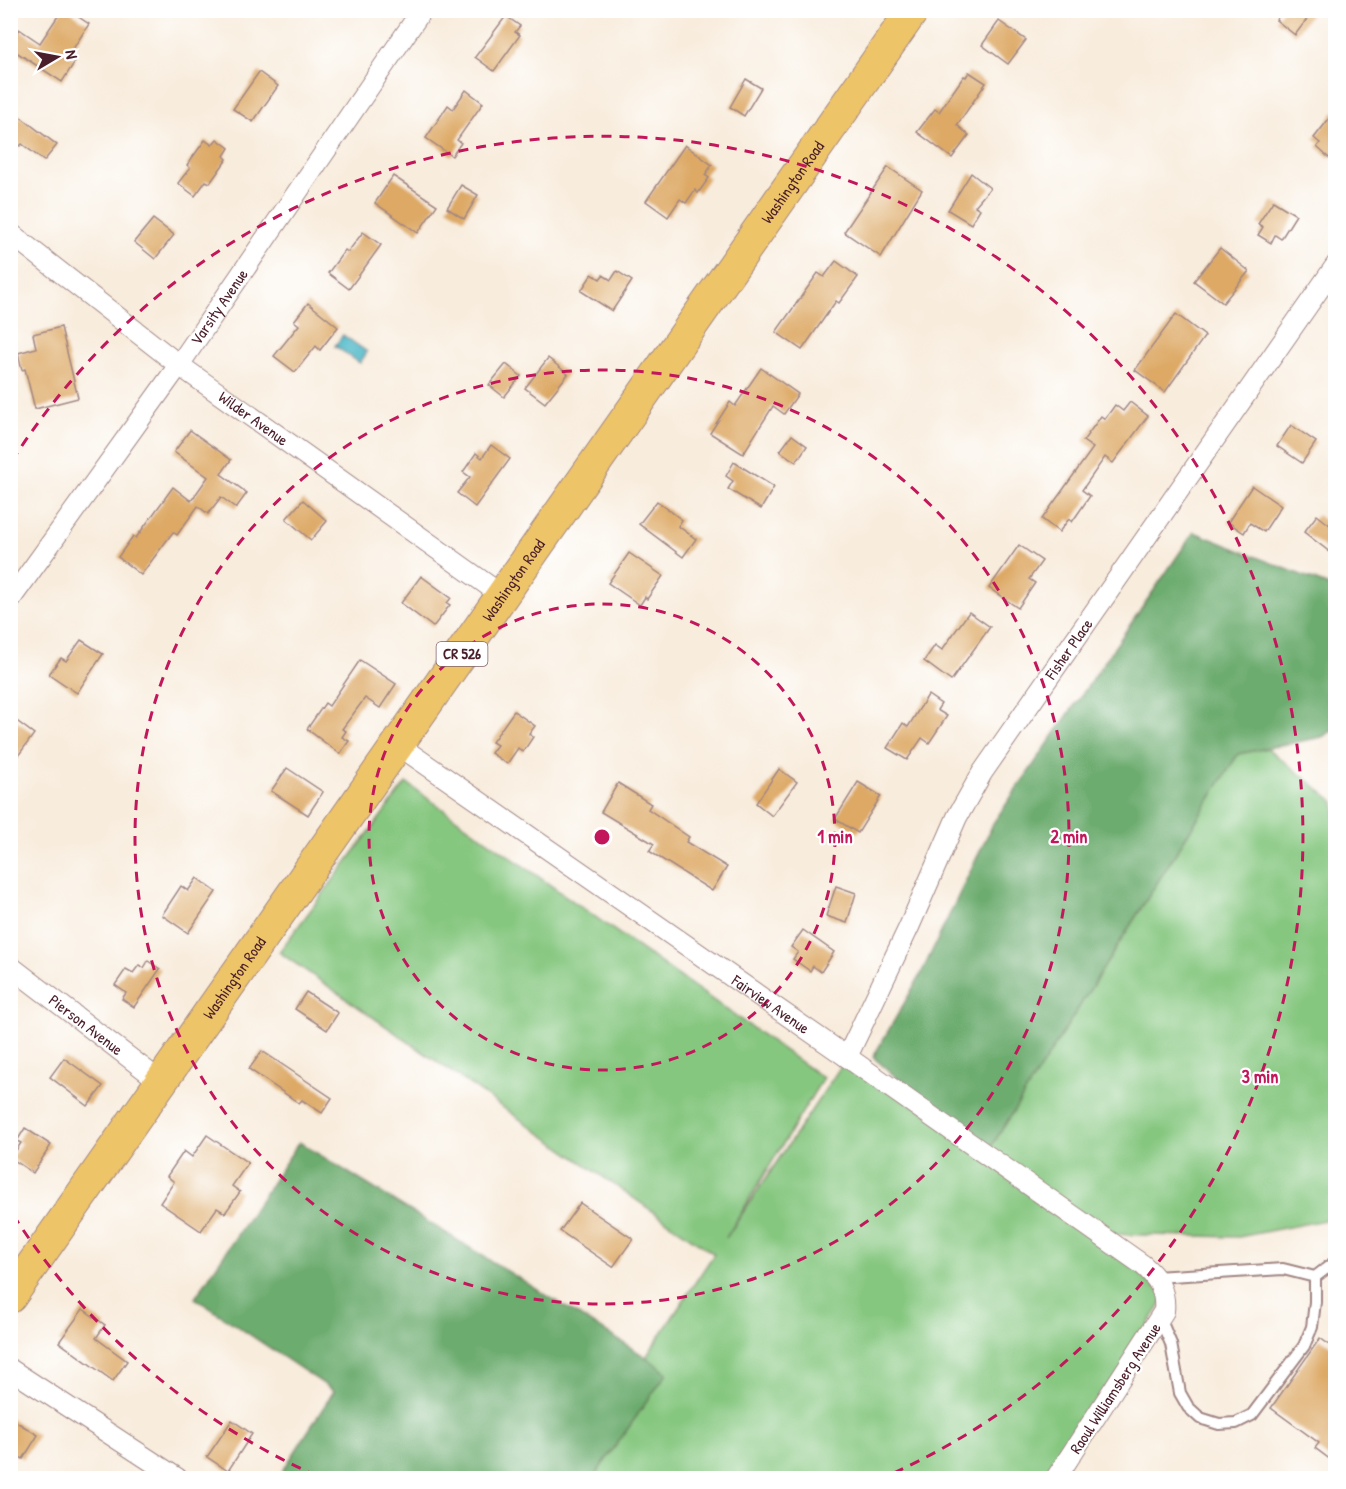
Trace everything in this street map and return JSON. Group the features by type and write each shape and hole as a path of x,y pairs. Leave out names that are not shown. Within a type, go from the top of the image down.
{"main road":[{"name":"Washington Road","path":"10,1297 914,10"}],"street":[{"name":"Varsity Avenue","path":"10,600 179,365 422,10"},
{"name":"Wilder Avenue","path":"10,234 179,365 503,596"},
{"name":"Fisher Place","path":"847,1058 909,927 957,816 982,773 1335,265"},
{"name":"Fairview Avenue","path":"398,746 1149,1271"},
{"name":"Pierson Avenue","path":"10,966 161,1082"},
{"name":"Raoul Williamsberg Avenue","path":"1056,1479 1161,1318 1165,1297 1149,1271"},
{"path":"10,1369 177,1479"}],"lane":[{"path":"1149,1271 1283,1269 1315,1276 1335,1261"},
{"path":"1161,1318 1171,1344 1180,1393 1188,1407 1200,1418 1219,1424 1236,1423 1252,1415 1304,1346 1312,1327 1316,1302 1315,1276"}],"green space":[{"path":"1194,532 1334,588 1335,586 1335,729 1322,737 1238,754 986,1155 873,1057 920,976 994,822"},
{"path":"1267,748 1335,802 1335,1218 1239,1237 1100,1234 1165,1297 1058,1478 593,1478 666,1374 646,1357 714,1254 279,952 406,783 823,1078 726,1238 847,1057 986,1155 1238,754"},
{"path":"299,1142 646,1357 667,1373 593,1478 278,1478 334,1391 195,1298"}],"water":[{"path":"343,335 367,352 360,363 335,346"}],"building":[{"path":"62,10 68,10 89,24 69,55 76,60 62,82 10,48 10,42 19,29 40,43"},
{"path":"1283,10 1314,10 1295,35 1276,20"},
{"path":"506,16 520,26 515,32 520,35 494,71 475,57"},
{"path":"999,21 1026,40 1008,64 982,45"},
{"path":"259,72 278,86 253,122 233,109"},
{"path":"969,72 986,83 957,125 969,135 952,158 917,132 935,109 939,112"},
{"path":"746,79 761,88 744,116 730,107"},
{"path":"466,90 483,103 457,140 461,143 452,156 426,138 448,105 453,109"},
{"path":"10,109 57,145 44,161 22,144 20,146 10,139"},
{"path":"1335,111 1335,155 1333,153 1329,158 1317,147 1320,143 1314,138"},
{"path":"217,139 229,148 224,156 227,159 210,183 206,181 195,196 178,183 190,168 187,165 205,140 212,145"},
{"path":"685,145 712,165 705,175 709,178 698,193 695,190 686,203 680,199 668,217 646,201"},
{"path":"888,167 922,190 881,257 844,232"},
{"path":"971,173 990,188 975,206 980,209 971,224 948,210"},
{"path":"393,176 437,205 418,233 375,203"},
{"path":"461,185 478,195 464,219 447,208"},
{"path":"1273,201 1296,215 1281,239 1275,235 1271,243 1258,235 1263,227 1258,224"},
{"path":"153,219 174,235 155,259 134,242"},
{"path":"363,232 381,245 349,289 328,273 345,250 348,252"},
{"path":"1220,248 1249,271 1223,303 1194,281"},
{"path":"836,261 858,277 839,303 836,301 802,350 776,332 818,273 824,277"},
{"path":"617,271 632,281 612,311 581,291 592,274 600,279 603,275 611,280"},
{"path":"308,303 338,327 320,350 316,346 295,372 274,356 299,325 294,321"},
{"path":"1176,314 1205,336 1165,392 1135,370"},
{"path":"61,327 78,398 35,409 25,369 22,370 18,353 36,348 33,334"},
{"path":"548,358 568,374 545,403 525,388"},
{"path":"506,364 521,376 504,397 489,385"},
{"path":"761,368 798,394 784,414 773,406 743,454 710,433 730,402 735,406"},
{"path":"1130,402 1148,416 1113,463 1105,457 1082,490 1090,496 1072,522 1069,519 1059,532 1042,519 1093,448 1083,441 1101,416 1105,419 1115,405 1123,411"},
{"path":"1291,425 1316,442 1302,463 1277,446"},
{"path":"190,430 231,460 221,474 247,493 236,508 221,497 208,514 198,506 177,535 173,532 141,575 118,557 133,536 136,538 173,487 191,501 208,477 174,452"},
{"path":"792,435 807,446 796,462 780,451"},
{"path":"491,445 510,459 475,507 457,493 470,477 463,472 476,453 482,458"},
{"path":"734,462 774,487 761,509 728,489 733,481 726,476"},
{"path":"1252,486 1281,506 1264,532 1250,523 1244,533 1228,522"},
{"path":"303,500 327,521 311,540 286,519"},
{"path":"657,501 682,520 678,526 696,539 683,557 639,524"},
{"path":"1317,515 1335,529 1335,556 1304,532"},
{"path":"1019,545 1042,561 1029,579 1035,583 1018,608 989,588"},
{"path":"629,553 663,576 640,605 608,583"},
{"path":"421,576 451,598 447,603 450,605 433,627 401,603"},
{"path":"969,612 990,627 951,681 924,661 935,645 942,650"},
{"path":"81,640 103,654 77,693 49,674 61,658 66,661"},
{"path":"360,660 396,684 380,708 365,698 342,729 346,731 342,737 349,741 340,754 307,729 325,703 329,706"},
{"path":"928,695 941,704 937,710 947,716 929,743 922,738 907,760 887,748 903,723 908,727"},
{"path":"514,711 535,726 529,734 533,737 523,752 518,748 507,764 491,753 497,745 492,742"},
{"path":"10,716 34,734 10,767"},
{"path":"287,768 323,792 308,815 271,791"},
{"path":"779,769 797,782 772,816 756,803"},
{"path":"858,782 881,796 858,833 835,819"},
{"path":"618,783 651,804 648,809 689,837 686,842 727,867 712,891 649,851 654,844 601,812"},
{"path":"197,878 216,892 188,933 162,915 181,886 188,891"},
{"path":"836,886 856,893 847,923 826,916"},
{"path":"803,930 834,952 821,972 813,966 810,971 793,959 798,952 791,947"},
{"path":"148,961 160,969 134,1007 122,999 126,993 115,985 126,969 133,973 139,965 144,968"},
{"path":"306,992 338,1013 327,1030 295,1009"},
{"path":"262,1051 332,1098 322,1113 302,1100 299,1103 249,1069"},
{"path":"64,1058 103,1086 88,1106 50,1077"},
{"path":"25,1128 51,1145 33,1173 11,1158 21,1143 17,1141"},
{"path":"207,1135 248,1163 232,1186 240,1192 225,1213 217,1208 201,1231 160,1203 174,1182 167,1176 184,1151 192,1157"},
{"path":"580,1203 633,1239 613,1267 560,1231"},
{"path":"83,1309 105,1325 96,1338 127,1361 113,1381 59,1342"},
{"path":"1320,1338 1335,1349 1335,1463 1315,1448 1319,1443 1271,1408"},
{"path":"10,1418 38,1435 23,1459 10,1451"},
{"path":"232,1420 252,1434 228,1471 207,1457"}]}
